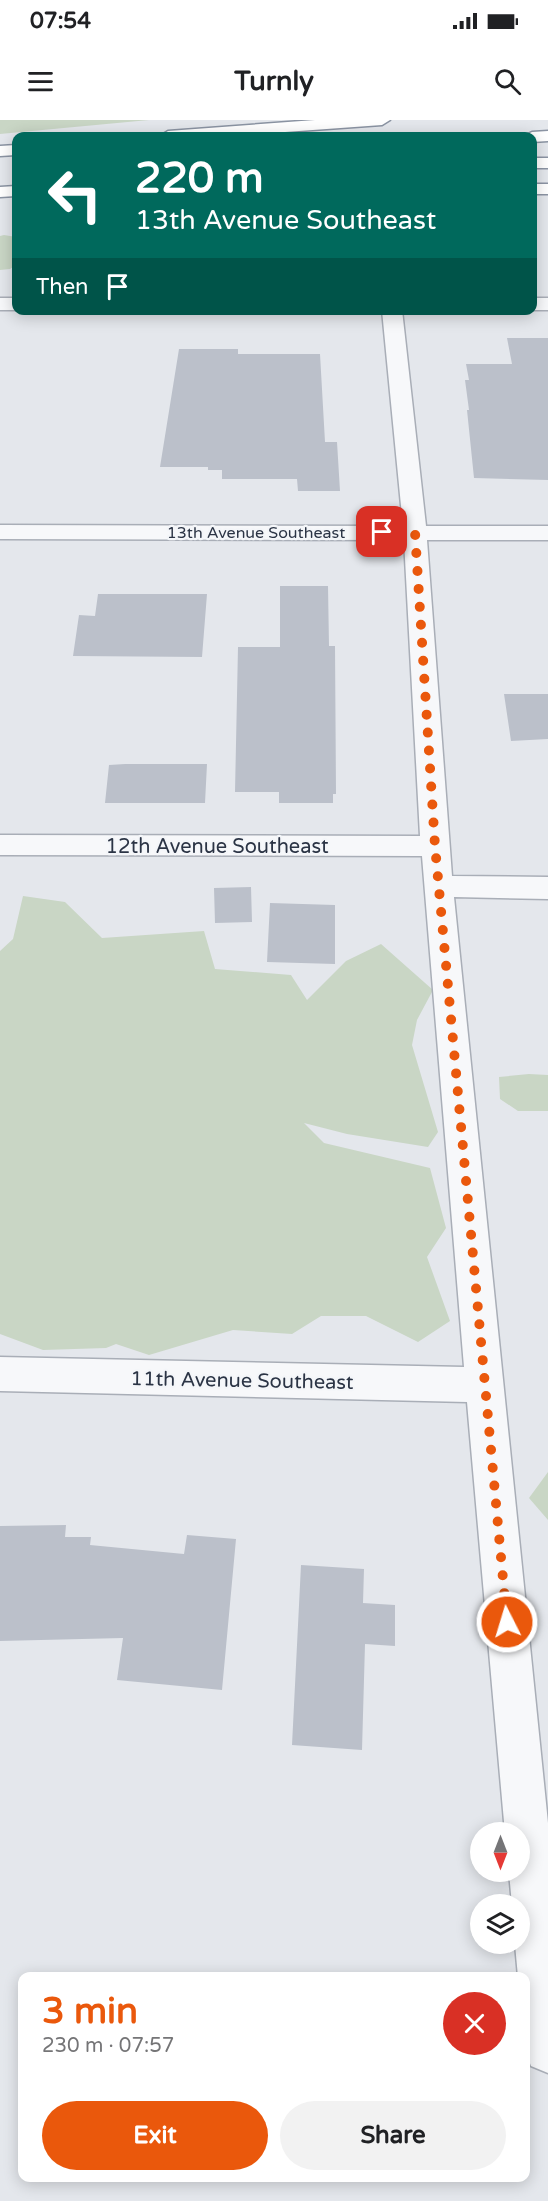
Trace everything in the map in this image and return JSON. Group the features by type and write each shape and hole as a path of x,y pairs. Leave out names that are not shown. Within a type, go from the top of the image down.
{"highway":[{"path":"222,132 382,120"}],"street":[{"path":"393,315 415,532 435,846 548,2049"},
{"name":"13th Avenue Southeast","path":"0,532 548,533"},
{"name":"12th Avenue Southeast","path":"0,845 435,846"},
{"path":"439,886 548,888"},
{"name":"11th Avenue Southeast","path":"0,1374 484,1385"}],"green space":[{"path":"0,120 149,120 12,132 0,134"},
{"path":"0,236 12,236 12,268 10,269 0,270"},
{"path":"23,896 65,902 102,938 204,931 215,969 291,975 307,1000 346,961 381,944 433,990 417,1020 412,1045 438,1132 428,1147 347,1134 304,1123 324,1143 430,1168 446,1228 427,1257 450,1321 418,1342 366,1316 321,1316 292,1334 233,1330 149,1355 116,1344 106,1348 43,1350 0,1334 0,951 13,939"},
{"path":"548,1075 548,1111 518,1111 500,1099 499,1077"},
{"path":"548,1472 548,1520 529,1498"}],"building":[{"path":"507,338 548,338 548,480 474,478 467,410 469,410 465,380 469,380 466,364 512,364"},
{"path":"179,349 238,349 238,354 320,354 325,442 337,442 340,491 298,491 297,479 222,479 222,470 208,470 208,467 160,467"},
{"path":"280,586 328,586 329,646 335,646 336,794 333,794 333,803 279,803 279,792 235,792 238,647 280,647"},
{"path":"98,594 207,594 202,657 73,656 79,615 95,616"},
{"path":"504,694 548,694 548,739 511,741"},
{"path":"207,764 205,803 105,803 109,765"},
{"path":"251,887 252,922 215,923 214,888"},
{"path":"270,903 335,905 335,964 267,962"},
{"path":"66,1525 65,1537 91,1537 90,1545 184,1554 187,1535 236,1539 222,1690 117,1680 123,1638 0,1641 0,1526"},
{"path":"301,1565 364,1569 363,1603 395,1605 395,1646 365,1644 362,1750 292,1745"}],"route":[{"path":"382,532 415,532 435,846 507,1622"}]}
